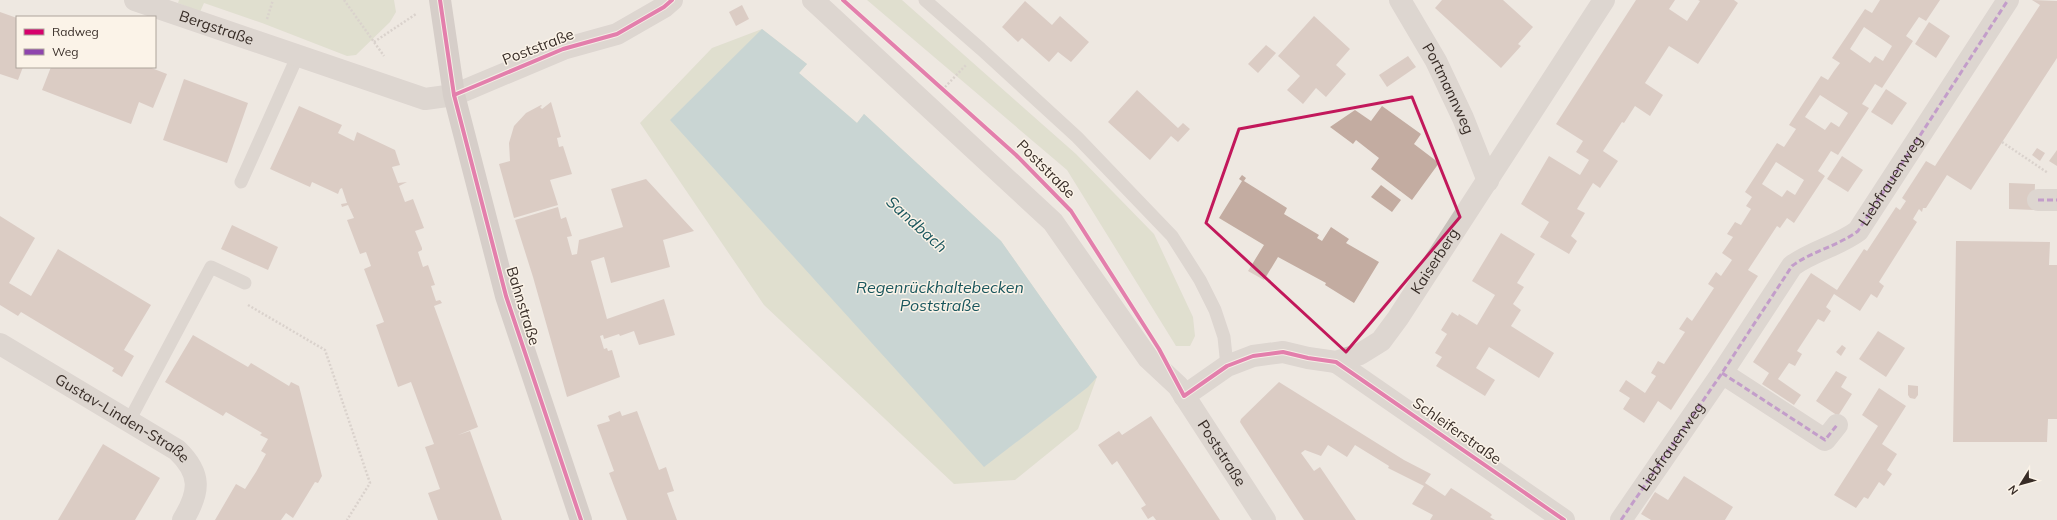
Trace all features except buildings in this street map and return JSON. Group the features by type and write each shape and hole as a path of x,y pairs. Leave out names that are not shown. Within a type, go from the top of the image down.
{"main road":[{"name":"Bahnstraße","path":"440,0 454,95 506,296 581,520"}],"street":[{"name":"Bergstraße","path":"135,0 425,99 454,95"},
{"name":"Poststraße","path":"454,95 563,48 616,34 664,8 672,0"},
{"name":"Poststraße","path":"813,0 1053,222 1148,358 1181,391 1265,520"},
{"name":"Portmannweg","path":"1400,0 1436,61 1460,110 1488,181"},
{"name":"Kaiserberg","path":"1181,391 1227,366 1253,356 1283,352 1308,358 1336,362 1360,354 1381,341 1398,318 1488,181 1604,0"},
{"name":"Liebfrauenweg","path":"1621,520 1792,266 1806,256 1851,236 1858,231 2008,0"},
{"name":"Gustav-Linden-Straße","path":"0,344 177,450 191,467 195,476 196,487 192,506 183,520"},
{"name":"Schleiferstraße","path":"1336,362 1564,520"},
{"path":"1722,372 1825,440 1837,425"}],"lane":[{"path":"925,0 982,49 1076,137 1172,236 1200,280 1214,310 1224,337 1227,366"},
{"path":"241,182 298,55"},
{"path":"128,421 211,267 245,283"}],"path":[{"path":"344,0 374,42 419,12"},
{"path":"942,90 948,95"},
{"path":"2002,142 2049,173"},
{"path":"242,302 325,350 370,483 347,520"}],"highlighted area":[{"path":"1412,97 1460,217 1346,352 1206,223 1239,129"}],"green space":[{"path":"179,0 394,0 396,12 390,22 356,55 347,56 262,23 204,3 200,12 178,3"},
{"path":"867,0 902,0 1076,154 1154,234 1193,317 1195,336 1190,346 1176,346 1067,170"},
{"name":"Regenrückhaltebecken Poststraße","path":"762,29 807,64 799,73 857,123 864,114 1001,241 1097,377 1078,429 1015,480 954,484 764,305 640,123 712,48"}],"water":[{"name":"Regenrückhaltebecken Poststraße","path":"762,29 807,64 799,73 857,123 864,114 1001,241 1097,377 1088,387 984,467 670,120"}],"marked path":[{"path":"1621,520 1722,373 1792,266 1808,256 1842,241 1858,231 2008,0"},
{"path":"2038,200 2057,200"},
{"path":"1722,373 1825,440 1837,425"}],"cycle path":[{"path":"440,0 454,95 506,296 581,520"},
{"path":"454,95 563,49 617,34 664,7 672,0"},
{"path":"843,0 1016,155 1071,211 1159,349 1184,396 1227,366 1253,356 1283,352 1308,358 1336,362 1564,520"}],"water label":[{"name":"Sandbach","path":"917,224"}]}
